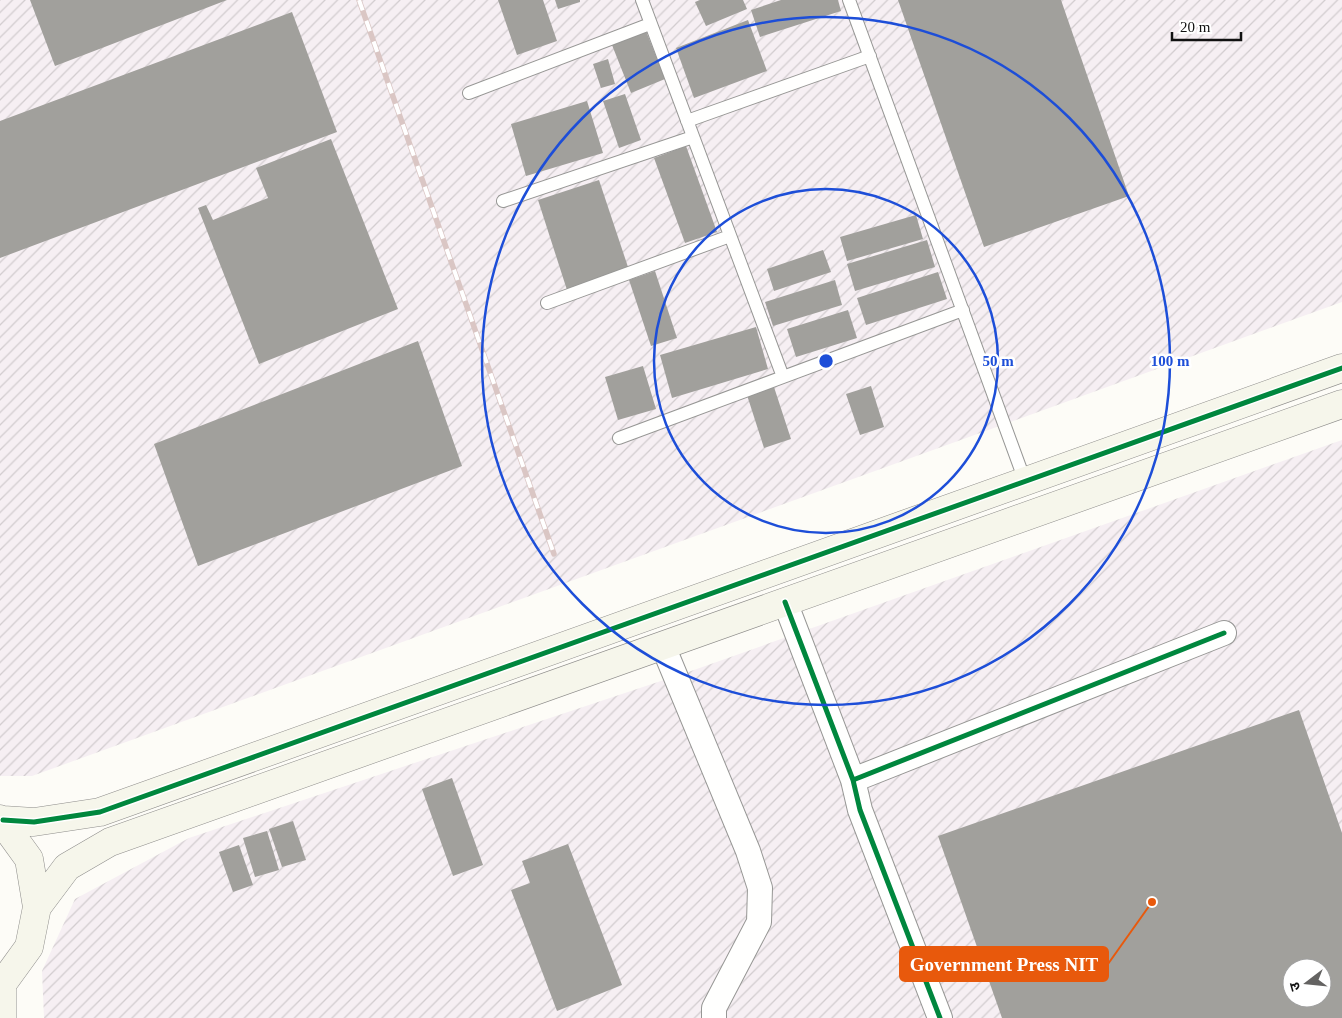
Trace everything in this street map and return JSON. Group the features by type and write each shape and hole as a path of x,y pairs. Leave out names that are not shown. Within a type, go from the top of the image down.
{"street":[{"path":"1,819 34,822 100,812 1342,368"},
{"path":"37,907 67,867 110,842 1342,404"},
{"path":"785,602 853,780 860,810 940,1018"},
{"path":"853,780 1224,633"},
{"path":"664,646 748,851 760,888 759,922 714,1008 714,1018"},
{"path":"1,819 29,859 37,907 28,947 1,987 2,1018"}],"lane":[{"path":"642,0 783,377"},
{"path":"849,0 1025,481"},
{"path":"470,93 650,24"},
{"path":"687,121 870,56"},
{"path":"503,201 693,137"},
{"path":"547,303 730,236"},
{"path":"619,438 963,310"}],"shaded area":[{"path":"0,0 1342,0 1342,302 32,776 0,776"},
{"path":"1342,440 1342,1018 44,1018 42,971 75,899 189,838 694,670"}],"building":[{"path":"30,0 227,0 55,66"},
{"path":"498,0 543,0 557,41 517,55"},
{"path":"555,0 580,0 580,2 558,9"},
{"path":"700,0 743,0 747,9 706,26 695,2"},
{"path":"781,0 838,0 841,11 760,37 751,10"},
{"path":"898,0 1061,0 1129,196 984,247"},
{"path":"292,12 337,132 0,258 0,121"},
{"path":"748,20 767,71 694,98 676,48"},
{"path":"646,31 665,79 631,93 612,45"},
{"path":"608,59 615,84 601,88 593,64"},
{"path":"625,94 641,140 619,148 603,101"},
{"path":"587,101 603,153 526,176 511,124"},
{"path":"331,139 398,309 259,364 198,208 206,205 213,220 268,198 256,168"},
{"path":"686,146 717,232 685,243 654,158"},
{"path":"599,180 629,270 567,290 538,200"},
{"path":"916,215 923,239 847,261 840,237"},
{"path":"927,240 935,267 855,291 847,264"},
{"path":"823,250 831,272 774,291 767,269"},
{"path":"655,271 677,338 651,346 629,280"},
{"path":"938,272 947,299 866,325 857,298"},
{"path":"835,280 842,305 773,326 765,302"},
{"path":"848,310 857,338 796,357 787,329"},
{"path":"756,327 768,369 672,398 660,355"},
{"path":"418,341 462,466 198,566 154,444"},
{"path":"643,366 656,409 618,420 605,377"},
{"path":"773,384 791,439 764,448 746,392"},
{"path":"871,386 884,427 860,435 846,394"},
{"path":"1299,710 1342,833 1342,1018 1002,1018 938,836"},
{"path":"452,778 483,865 453,876 422,789"},
{"path":"293,821 306,860 282,867 269,829"},
{"path":"267,831 279,870 255,877 243,838"},
{"path":"568,844 622,985 557,1011 511,890 530,883 522,861"},
{"path":"239,845 253,885 233,892 219,852"}],"railway":[{"path":"359,0 554,554"}],"cycle path":[{"path":"3,820 34,822 100,812 1342,368"},
{"path":"785,602 853,780 860,810 940,1018"},
{"path":"853,780 1224,633"}],"place":[{"name":"Government Press NIT","path":"1152,902"}]}
